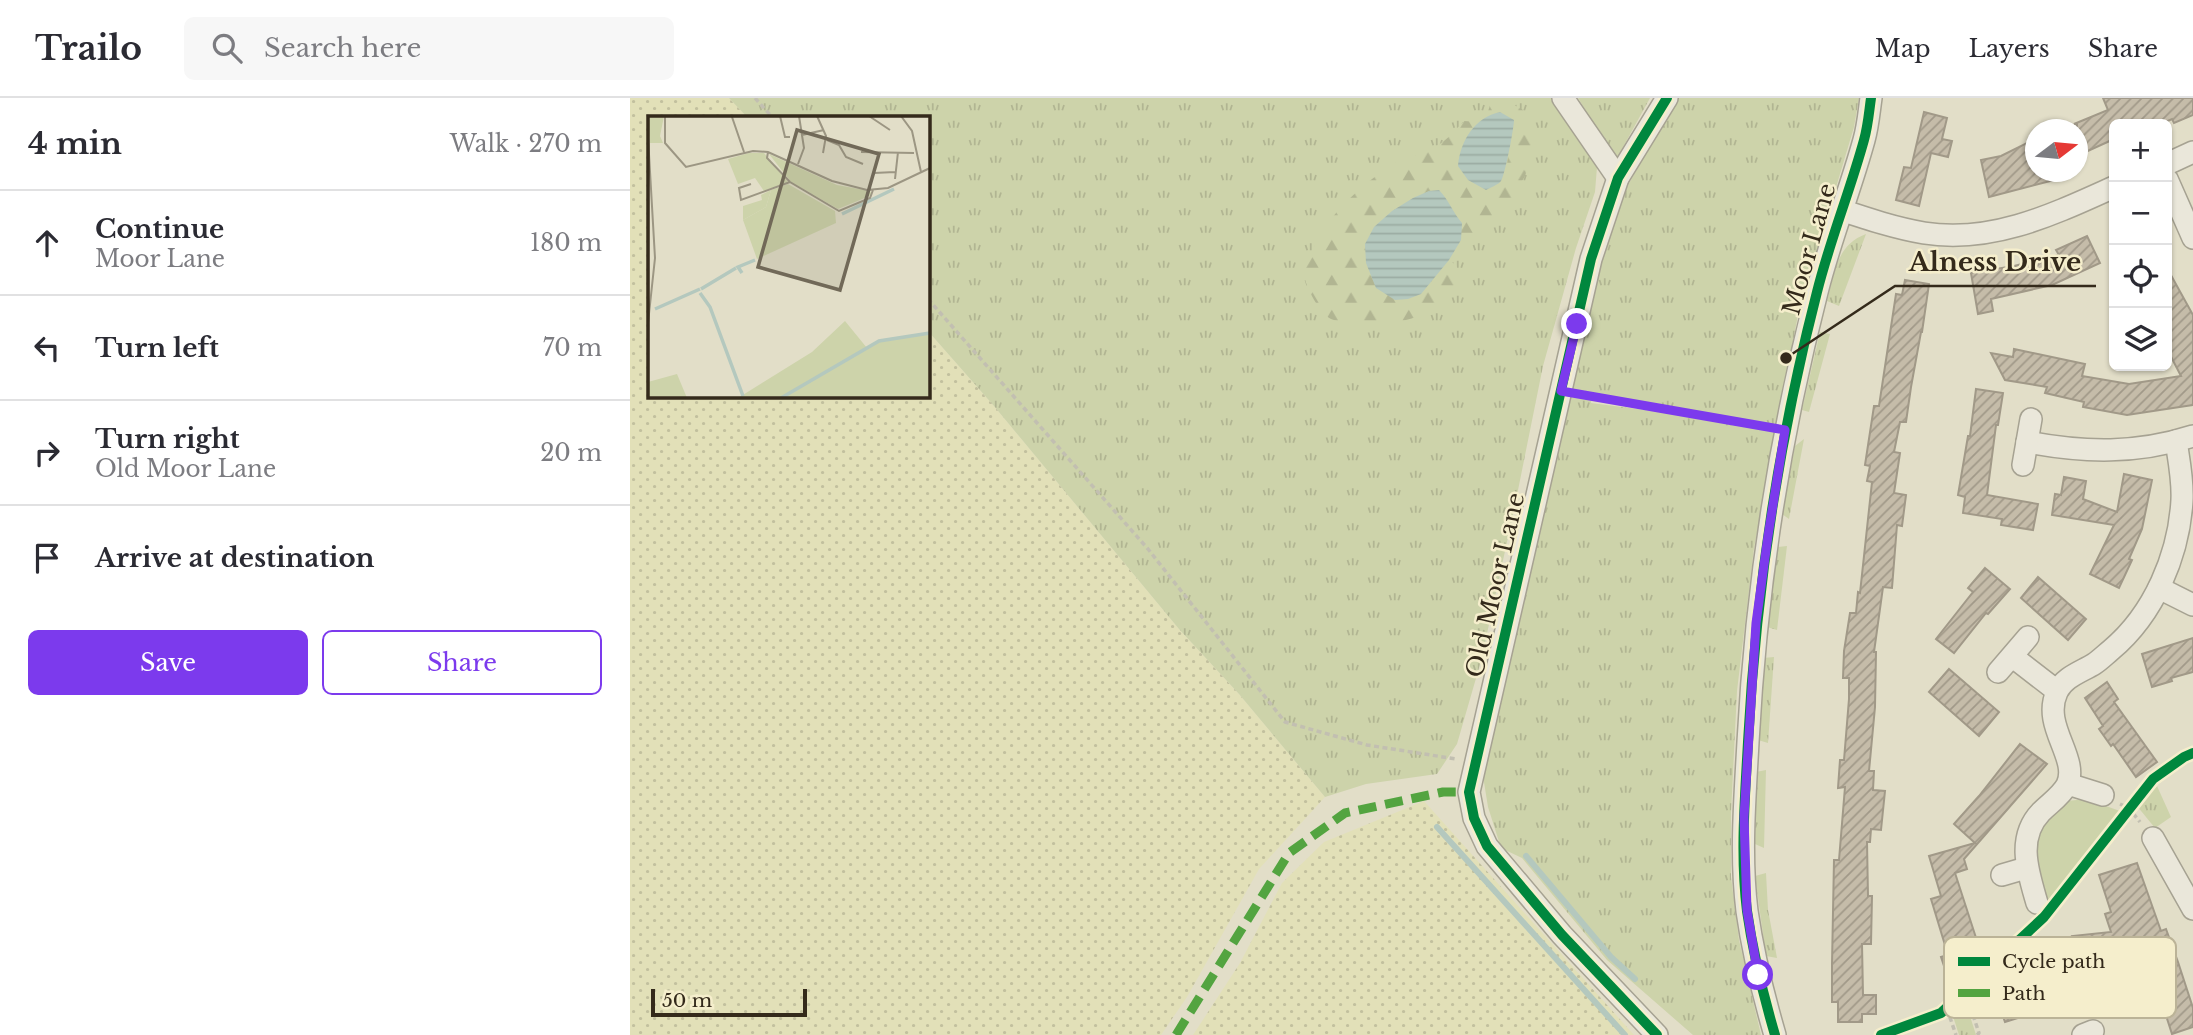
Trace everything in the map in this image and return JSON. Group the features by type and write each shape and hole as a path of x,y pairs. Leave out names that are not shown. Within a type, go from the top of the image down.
{"street":[{"path":"1563,98 1618,178"},
{"name":"Old Moor Lane","path":"1657,1035 1562,935 1487,846 1474,818 1469,792 1591,258 1618,178 1667,98"},
{"name":"Moor Lane","path":"1775,1035 1758,975 1747,910 1744,817 1756,623 1785,430 1797,373 1818,289 1864,139 1871,98"},
{"path":"2172,162 2193,152"},
{"path":"2168,182 2193,238"},
{"path":"1841,210 1925,233 1957,236 1988,233 2026,224 2109,189"},
{"path":"2024,465 2031,419"},
{"path":"2027,442 2087,451 2121,451 2148,448 2184,439 2180,521 2169,565 2159,588 2142,617 2121,642 2095,663 2065,681 2053,702 2057,734 2070,771 2068,784 2039,814 2026,842 2026,868 2037,903"},
{"path":"2159,588 2193,605"},
{"path":"2028,637 2005,664 2057,691"},
{"path":"2068,784 2103,795"},
{"path":"2153,838 2193,909"},
{"path":"2002,875 2026,868"}],"path":[{"path":"755,98 771,116"},
{"path":"929,300 1148,549 1286,722 1367,745 1476,762"},
{"path":"1561,391 1785,430"},
{"path":"2120,819 2137,798"},
{"path":"1948,1018 1956,1035"},
{"path":"1974,1018 1979,1033 1977,1035"}],"shaded area":[{"path":"630,98 729,98 746,116 648,116 648,397 929,397 929,332 994,406 1179,629 1239,694 1325,797 1259,869 1187,997 1161,1035 630,1035"},
{"path":"1500,112 1514,120 1511,141 1501,181 1486,190 1468,180 1458,166 1459,157 1466,139 1476,125"},
{"path":"1439,190 1462,223 1461,240 1449,260 1421,294 1395,300 1376,288 1366,263 1365,244 1374,227 1392,211 1413,198"},
{"path":"1424,801 1634,1035 1193,1035 1240,963 1282,883 1324,842"}],"green space":[{"path":"729,98 1552,98 1597,167 1595,192 1576,248 1543,366 1481,661 1457,744 1437,774 1366,784 1325,797 1239,694 1179,629 994,406 929,332 929,116 746,116"},
{"path":"1578,98 1650,98 1616,160"},
{"path":"1677,98 1859,98 1854,127 1798,315 1754,548 1737,691 1731,877 1739,940 1761,1035 1693,1035 1607,960 1522,858 1501,848 1488,807 1483,776 1595,273 1627,187","holes":["1592,395 1723,420 1591,403"]},
{"path":"1506,100 1523,110 1532,125 1534,148 1525,176 1513,197 1493,222 1481,230 1473,245 1466,246 1461,240 1462,223 1429,191 1392,211 1421,294 1449,260 1456,265 1460,275 1444,300 1420,315 1392,323 1347,323 1327,316 1310,292 1304,271 1319,236 1338,211 1360,188 1385,170 1401,160 1437,146 1464,121 1478,122 1459,151 1507,165 1514,127 1500,112 1487,115 1490,105"},
{"path":"1866,234 1839,306 1827,301 1838,261 1848,245"},
{"path":"1820,332 1830,334 1809,412 1802,410"},
{"path":"1804,439 1789,519 1782,514 1795,446"},
{"path":"1787,546 1777,630 1767,627 1777,547"},
{"path":"1774,657 1768,743 1758,740 1763,658"},
{"path":"1766,770 1764,848 1755,844 1756,772"},
{"path":"2157,786 2171,817 2155,828 2137,806"},
{"path":"2086,799 2120,811 2048,906 2035,867 2035,843 2046,818 2067,801"},
{"path":"1766,873 1768,910 1777,958 1766,956 1755,876"},
{"path":"1954,1018 1971,1018 1976,1035 1959,1035"}],"building":[{"path":"2103,98 2193,98 2193,115 2174,123 2172,119 2109,119 2109,141 2088,151 2086,119 2108,110"},
{"path":"1924,112 1947,118 1942,139 1952,141 1948,157 1931,153 1919,206 1896,200 1904,167 1911,168"},
{"path":"2025,144 2025,182 2047,182 1989,197 1981,160 2001,156"},
{"path":"2087,236 2100,263 2052,285 1991,299 1993,311 1978,314 1971,273 2059,255 2056,250"},
{"path":"2172,277 2193,315 2193,405 2127,415 2083,407 2084,402 2045,393 2047,387 2005,380 1991,353 2013,357 2014,349 2085,364 2082,376 2129,384 2181,376 2172,359"},
{"path":"1905,280 1929,284 1906,422 1900,422 1894,452 1900,453 1894,493 1906,495 1902,526 1897,525 1892,588 1883,587 1874,652 1875,707 1869,771 1874,771 1873,790 1885,791 1881,830 1871,829 1870,842 1867,842 1868,896 1872,896 1871,944 1862,944 1863,995 1876,995 1876,1014 1862,1014 1862,1022 1838,1022 1838,1002 1832,1002 1832,964 1834,860 1839,860 1845,787 1838,788 1840,760 1844,760 1849,699 1849,678 1843,678 1844,651 1850,613 1856,613 1858,592 1860,593 1872,482 1867,481 1870,466 1865,465 1874,406 1879,406 1896,294 1902,295"},
{"path":"1976,389 2003,393 1987,495 2038,504 2033,530 2001,525 2002,519 1963,513 1965,497 1958,495"},
{"path":"2124,474 2152,480 2142,529 2119,588 2090,574 2114,525 2052,515 2055,494 2061,495 2064,477 2086,481 2083,499 2117,512"},
{"path":"1985,568 2010,589 1988,614 1986,613 1954,653 1936,639 1973,592 1968,588"},
{"path":"2038,577 2086,619 2068,640 2021,598"},
{"path":"2193,638 2193,672 2152,687 2142,654"},
{"path":"1949,669 1999,712 1979,736 1929,692"},
{"path":"2107,682 2118,699 2114,702 2157,762 2136,777 2099,729 2103,726 2085,698"},
{"path":"2020,744 2047,764 1964,859 1967,869 1955,873 1976,937 1944,937 1944,942 1931,899 1941,896 1929,856 1975,843 1954,824"},
{"path":"2137,863 2161,931 2166,929 2169,937 2072,937 2111,932 2105,914 2111,912 2099,875"},
{"path":"2176,956 2193,1008 2193,1027 2172,1034 2167,1018 2176,1018"}],"waterway":[{"path":"1437,827 1625,1035"},
{"path":"1526,856 1611,957 1635,979"}],"marked path":[{"path":"1176,1035 1289,853 1345,813 1443,792 1469,792"}],"cycle path":[{"path":"1657,1035 1562,935 1487,846 1474,818 1469,792 1591,259 1618,178 1667,98"},
{"path":"1775,1035 1752,942 1744,869 1746,784 1757,628 1771,515 1803,347 1822,273 1864,140 1871,98"},
{"path":"2023,937 2044,917 2153,779 2193,753"},
{"path":"1881,1035 1944,1010"}],"place":[{"name":"Alness Drive","path":"1786,358"}],"route":[{"path":"1577,324 1561,391 1785,430 1756,623 1750,693 1744,864 1747,910 1758,975"}]}
